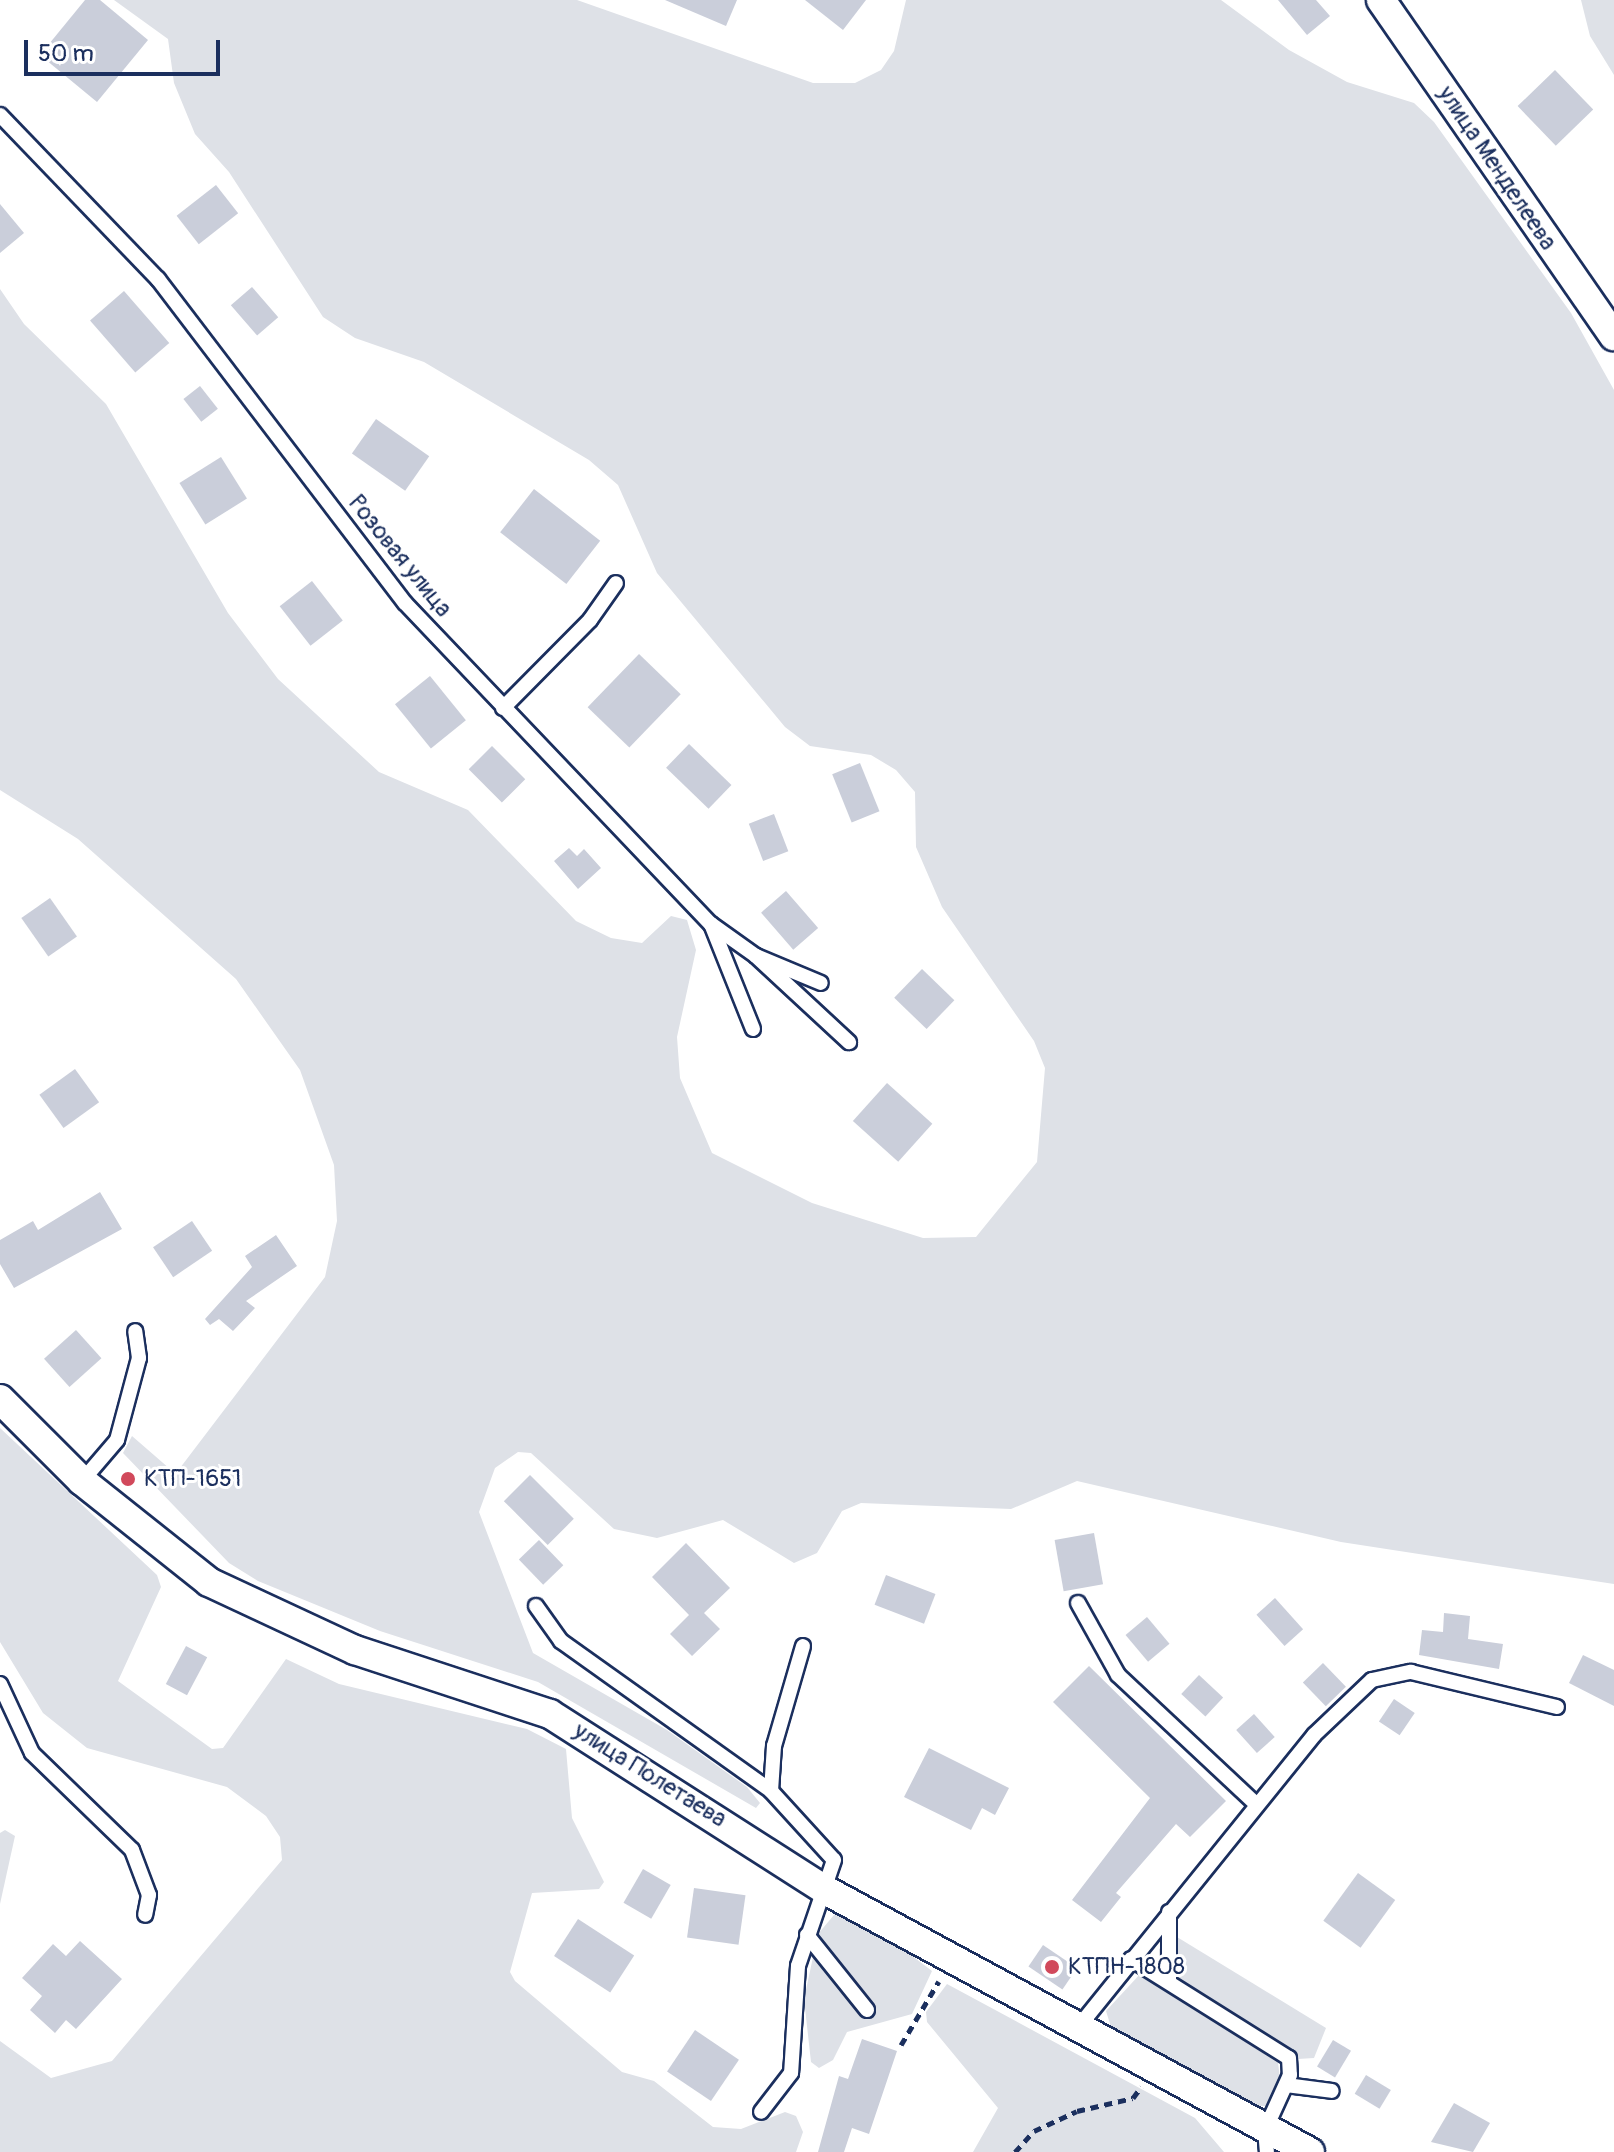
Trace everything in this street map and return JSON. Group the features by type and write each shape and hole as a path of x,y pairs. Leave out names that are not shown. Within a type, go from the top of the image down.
{"street":[{"name":"улица Менделеева","path":"1381,0 1614,336"},
{"name":"улица Полетаева","path":"0,1399 82,1481 209,1582 355,1650 550,1714 827,1891 1075,2030 1153,2070 1266,2141 1310,2152"}],"lane":[{"name":"Розовая улица","path":"0,115 158,279 405,603 711,924 753,1029"},
{"path":"503,708 590,620 616,583"},
{"path":"711,924 756,956 849,1042"},
{"path":"756,956 821,983"},
{"path":"82,1481 117,1440 139,1358 135,1331"},
{"path":"1078,1603 1118,1675 1256,1804"},
{"path":"536,1606 561,1641 771,1791 826,1844 834,1860 827,1891 807,1935 798,1966 797,2051 791,2073 761,2112"},
{"path":"771,1791 774,1746 803,1646"},
{"path":"1075,2030 1256,1804 1372,1680 1411,1672 1557,1707"},
{"path":"0,1684 32,1753 132,1850 149,1895 145,1915"},
{"path":"1169,1912 1169,1982"},
{"path":"807,1935 867,2010"},
{"path":"1131,1959 1289,2058 1286,2085 1266,2141"},
{"path":"1286,2085 1332,2091"}],"path":[{"path":"901,2045 941,1976"},
{"path":"1015,2152 1034,2131 1077,2111 1133,2098 1153,2070"}],"shaded area":[{"path":"114,0 577,0 813,83 855,83 881,70 894,51 906,0 1221,0 1289,50 1347,82 1414,103 1434,122 1571,313 1614,390 1614,1584 1341,1542 1077,1481 1011,1509 861,1503 842,1511 817,1553 794,1563 723,1520 657,1538 614,1529 531,1453 518,1452 495,1468 479,1512 533,1653 667,1730 747,1787 760,1803 756,1808 538,1682 380,1631 258,1581 229,1563 123,1453 132,1436 170,1469 180,1468 325,1277 337,1221 334,1165 300,1070 236,979 78,839 0,790 0,289 24,324 106,404 228,613 278,679 379,772 468,810 576,921 611,938 642,943 671,916 687,920 696,950 677,1037 680,1078 712,1153 812,1203 923,1238 976,1237 1037,1162 1045,1068 1034,1041 942,907 916,847 915,792 896,770 871,755 810,746 785,727 657,573 618,485 589,460 424,362 355,338 323,317 229,172 195,134 174,83 168,39"},
{"path":"1581,0 1614,0 1614,75 1590,36"},
{"path":"0,1428 157,1575 161,1587 118,1681 212,1749 223,1748 286,1659 339,1684 527,1729 566,1749 572,1818 604,1882 599,1889 532,1893 510,1972 515,1981 622,2072 654,2081 713,2127 741,2129 785,2112 796,2116 803,2132 796,2152 0,2152 0,2041 51,2078 112,2061 282,1860 280,1837 266,1816 227,1787 87,1748 43,1713 0,1642"},
{"path":"5,1830 15,1836 0,1904 0,1833"},
{"path":"839,1909 856,1913 932,1971 912,2014 847,2032 833,2060 819,2068 811,2062 804,1999 818,1934"},
{"path":"1177,1937 1326,2028 1314,2058 1298,2059 1159,1965 1159,1949"},
{"path":"1141,1973 1278,2063 1280,2078 1266,2106 1253,2106 1111,2027 1106,2011"},
{"path":"947,1984 1195,2118 1224,2152 973,2152 998,2108 927,2022 926,2012"}],"building":[{"path":"85,0 100,0 148,40 97,102 40,55"},
{"path":"665,0 737,0 726,26"},
{"path":"805,0 866,0 843,30"},
{"path":"1278,0 1316,0 1330,16 1307,35"},
{"path":"1555,70 1593,110 1556,146 1518,106"},
{"path":"216,185 238,213 199,244 177,216"},
{"path":"0,204 24,233 0,253"},
{"path":"252,287 278,317 257,336 231,305"},
{"path":"124,291 169,343 135,373 90,321"},
{"path":"200,386 218,409 201,422 183,399"},
{"path":"376,419 429,456 405,491 352,453"},
{"path":"221,457 247,499 205,525 179,483"},
{"path":"534,489 600,541 566,584 500,532"},
{"path":"312,581 343,620 310,646 280,606"},
{"path":"639,654 681,694 629,748 588,707"},
{"path":"430,676 466,720 431,749 395,704"},
{"path":"689,744 731,785 709,809 666,768"},
{"path":"492,746 525,779 502,803 469,769"},
{"path":"860,763 879,811 852,822 832,774"},
{"path":"774,814 788,851 763,861 749,824"},
{"path":"569,848 577,856 584,849 601,868 578,889 554,861"},
{"path":"786,891 818,928 793,950 761,913"},
{"path":"50,898 77,937 48,957 21,918"},
{"path":"922,969 954,1000 927,1029 894,998"},
{"path":"75,1069 99,1102 64,1128 39,1095"},
{"path":"887,1083 932,1124 898,1162 853,1121"},
{"path":"100,1192 122,1229 14,1288 0,1264 0,1240 33,1221 38,1230"},
{"path":"192,1221 212,1251 173,1277 153,1247"},
{"path":"276,1235 297,1266 246,1301 255,1308 233,1331 219,1319 210,1325 205,1319 252,1267 245,1256"},
{"path":"76,1330 101,1358 69,1387 44,1359"},
{"path":"530,1475 574,1519 548,1545 504,1501"},
{"path":"1094,1533 1103,1584 1064,1591 1055,1540"},
{"path":"539,1540 563,1565 543,1585 519,1559"},
{"path":"686,1543 730,1588 704,1613 720,1629 692,1656 670,1634 689,1615 652,1577"},
{"path":"886,1575 935,1594 924,1624 875,1605"},
{"path":"1275,1598 1303,1629 1285,1646 1256,1615"},
{"path":"1444,1613 1470,1616 1468,1639 1503,1644 1499,1669 1419,1655 1422,1630 1443,1632"},
{"path":"1147,1617 1169,1644 1148,1662 1126,1635"},
{"path":"186,1646 207,1657 187,1695 166,1684"},
{"path":"1583,1655 1614,1670 1614,1706 1569,1683"},
{"path":"1323,1663 1346,1687 1326,1706 1303,1682"},
{"path":"1089,1666 1226,1801 1190,1837 1176,1824 1116,1893 1121,1897 1101,1922 1072,1900 1150,1798 1053,1702"},
{"path":"1199,1675 1223,1698 1205,1717 1181,1694"},
{"path":"1394,1699 1415,1713 1400,1735 1379,1721"},
{"path":"1254,1714 1275,1737 1257,1753 1236,1730"},
{"path":"929,1748 1009,1788 995,1815 982,1808 971,1830 904,1797"},
{"path":"643,1869 671,1885 651,1919 624,1903"},
{"path":"1358,1873 1395,1900 1361,1948 1323,1921"},
{"path":"694,1888 745,1895 739,1945 687,1938"},
{"path":"578,1919 634,1955 610,1992 554,1956"},
{"path":"80,1941 122,1979 76,2029 66,2020 55,2033 30,2010 42,1996 22,1978 53,1944 66,1956"},
{"name":"КТПН-1808","path":"1043,1945 1077,1968 1062,1989 1028,1967"},
{"path":"695,2030 739,2060 711,2101 667,2071"},
{"path":"862,2039 897,2051 869,2134 852,2128 844,2152 818,2152 839,2076 848,2079"},
{"path":"1333,2040 1351,2051 1335,2077 1317,2067"},
{"path":"1366,2075 1391,2090 1380,2109 1355,2094"},
{"path":"1454,2103 1490,2123 1473,2152 1431,2142"}],"place":[{"name":"КТП-1651","path":"128,1479"},
{"name":"КТПН-1808","path":"1052,1967"}]}
